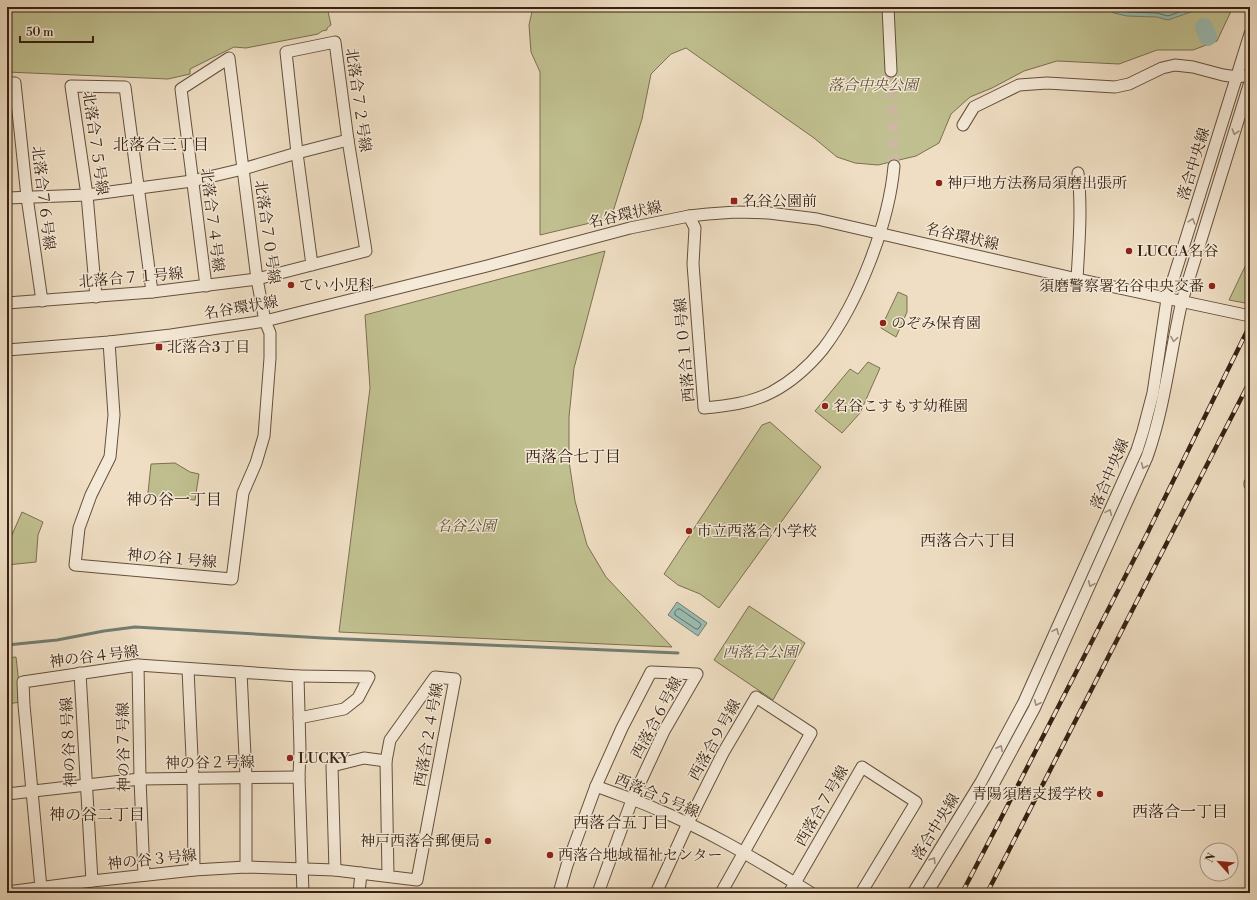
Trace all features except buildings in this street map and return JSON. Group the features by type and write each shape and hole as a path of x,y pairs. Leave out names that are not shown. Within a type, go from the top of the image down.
{"street":[{"path":"888,7 891,70"},
{"name":"落合中央線","path":"913,893 981,782 1024,702 1137,450 1144,431 1153,393 1167,298 1250,34"},
{"name":"北落合７２号線","path":"257,279 312,265 366,251 348,140 335,42 286,52 297,153 312,265"},
{"name":"北落合７４号線","path":"206,286 181,89 229,58 243,170"},
{"path":"964,125 974,107 1019,86 1047,83 1115,87 1129,84 1162,68 1175,65 1184,65 1236,77 1250,76"},
{"name":"落合中央線","path":"927,893 998,777 1030,716 1140,474 1155,434 1165,394 1176,325 1182,301 1250,82"},
{"name":"北落合７６号線","path":"7,83 15,83 27,197 42,301"},
{"name":"北落合７５号線","path":"96,297 87,195 71,86 125,87 152,292"},
{"path":"243,170 297,153 348,140"},
{"path":"880,233 892,187 894,166"},
{"name":"北落合７０号線","path":"7,198 87,195 192,181 243,170 257,279 265,321"},
{"path":"1076,279 1080,231 1078,173"},
{"name":"名谷環状線","path":"7,350 109,342 171,335 265,321 487,266 630,228 689,216 736,212 784,214 817,218 1076,279 1250,316"},
{"name":"西落合１０号線","path":"689,216 695,228 693,264 704,408 737,404 772,392 789,381 806,367 822,349 846,310 863,277 880,233"},
{"name":"北落合７１号線","path":"7,303 152,292 257,279"},
{"name":"神の谷１号線","path":"109,342 114,415 110,457 91,495 79,528 75,565 232,579 243,493 256,464 264,436 270,358 270,333 265,321"},
{"name":"神の谷４号線","path":"41,888 23,682 138,665 298,676 369,677 358,698 344,709 299,718"},
{"name":"神の谷７号線","path":"138,665 140,780 144,875"},
{"path":"188,669 193,779 194,870"},
{"path":"241,672 246,777 246,867"},
{"name":"西落合６号線","path":"596,786 622,728 651,672 697,674 664,731 632,800 598,893"},
{"name":"神の谷８号線","path":"80,674 92,881"},
{"path":"298,676 302,893"},
{"name":"西落合２４号線","path":"302,868 335,870 417,880 455,680 435,677 390,740 386,761 388,876"},
{"name":"西落合９号線","path":"656,893 688,823 723,753 756,697 811,733 721,893"},
{"path":"335,870 332,766 364,758 386,761"},
{"name":"西落合７号線","path":"795,883 862,767 916,802 861,893"},
{"name":"神の谷２号線","path":"7,794 140,780 299,777"},
{"name":"西落合５号線","path":"559,893 567,865 596,786 656,808 688,823 743,852 811,893"},
{"name":"神の谷３号線","path":"7,892 194,870 246,867 302,868"},
{"path":"358,893 361,873"},
{"path":"789,893 795,883"}],"green space":[{"path":"7,7 327,7 331,25 327,28 327,30 318,34 246,48 234,47 190,69 190,74 168,79 7,72"},
{"name":"落合中央公園","path":"533,7 1233,7 1217,41 1193,50 1157,50 1119,64 1057,61 1024,71 992,88 970,97 951,114 939,143 916,156 878,165 855,163 837,157 814,138 686,48 671,54 651,74 642,119 611,218 540,235 540,72 531,52 529,25"},
{"name":"名谷公園","path":"605,251 574,368 569,417 569,461 575,501 587,545 606,577 672,647 339,632 370,388 365,315"},
{"path":"1250,256 1250,294 1245,303 1229,300"},
{"path":"898,292 907,296 907,312 896,337 881,328"},
{"path":"868,362 880,368 860,413 842,433 815,411 850,369 858,374"},
{"path":"770,422 821,467 719,608 700,594 678,585 664,574 762,425"},
{"path":"175,463 190,472 199,474 195,500 158,497 148,493 151,464"},
{"path":"22,512 43,522 38,535 36,562 7,565 7,546"},
{"name":"西落合公園","path":"749,606 805,643 773,700 714,660"},
{"path":"16,657 21,702 7,704 7,658"}],"water":[{"path":"1104,7 1205,7 1168,20 1157,17 1127,16 1114,13"},
{"path":"677,602 707,623 698,636 668,615"}],"waterway":[{"path":"1204,27 1208,37"},
{"path":"7,645 57,640 135,627 323,638 678,653"}],"tunnel":[{"path":"891,71 894,166"}],"railway":[{"path":"962,893 1146,536 1250,325"},
{"path":"987,893 1250,381"}],"place":[{"name":"神戸地方法務局須磨出張所","path":"939,183"},
{"name":"名谷公園前","path":"734,201"},
{"name":"LUCCA名谷","path":"1129,251"},
{"name":"てい小児科","path":"291,285"},
{"name":"須磨警察署名谷中央交番","path":"1212,286"},
{"name":"のぞみ保育園","path":"883,323"},
{"name":"北落合3丁目","path":"159,347"},
{"name":"名谷こすもす幼稚園","path":"825,406"},
{"name":"市立西落合小学校","path":"689,531"},
{"name":"LUCKY","path":"290,758"},
{"name":"青陽須磨支援学校","path":"1100,794"},
{"name":"神戸西落合郵便局","path":"488,841"},
{"name":"西落合地域福祉センター","path":"550,855"}],"district":[{"name":"北落合三丁目","path":"161,145"},
{"name":"西落合七丁目","path":"573,457"},
{"name":"神の谷一丁目","path":"174,500"},
{"name":"西落合六丁目","path":"968,541"},
{"name":"西落合一丁目","path":"1180,812"},
{"name":"神の谷二丁目","path":"97,815"},
{"name":"西落合五丁目","path":"621,823"}]}
